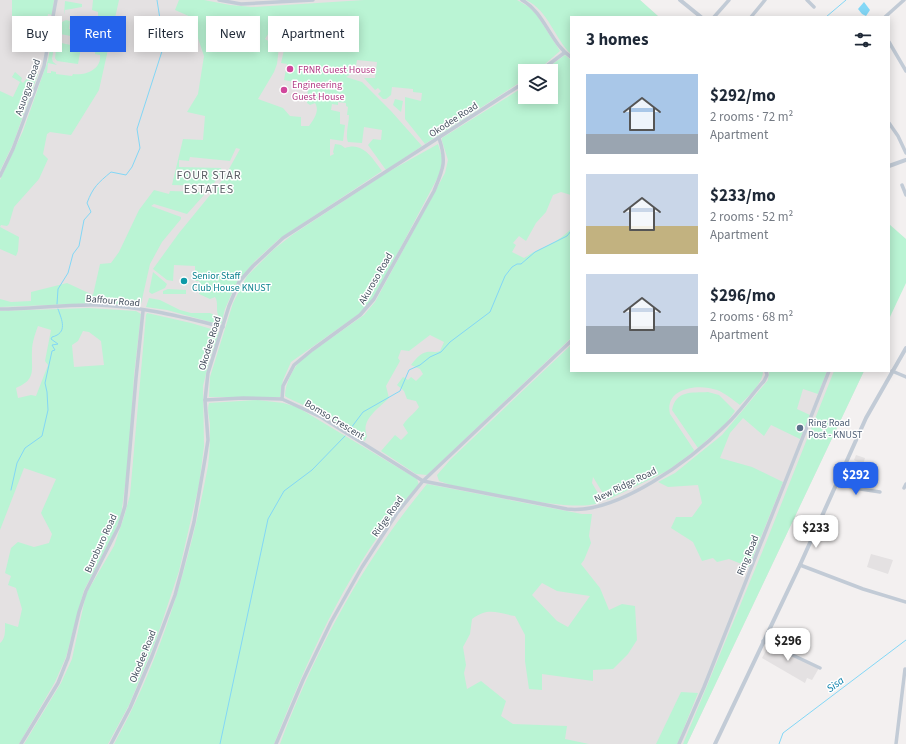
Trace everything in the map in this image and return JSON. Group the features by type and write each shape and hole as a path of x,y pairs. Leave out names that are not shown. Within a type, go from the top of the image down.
{"street":[{"name":"Asuogya Road","path":"0,176 13,149 44,66 56,0"},
{"path":"219,0 240,4 313,0"},
{"path":"522,0 530,4 540,16 564,53 570,56"},
{"path":"680,0 699,16"},
{"path":"715,16 729,0"},
{"path":"752,16 765,0"},
{"path":"807,0 814,7"},
{"path":"887,16 904,0"},
{"path":"890,44 906,71"},
{"path":"549,64 564,53"},
{"name":"Okodee Road","path":"111,744 130,708 175,595 194,522 208,440 205,400 208,373 229,306 239,282 278,242 360,187 518,87"},
{"path":"890,124 898,136 906,153"},
{"name":"Akuroso Road","path":"282,399 283,386 294,365 364,312 374,299 434,191 441,174 444,154 439,138"},
{"path":"890,166 906,160"},
{"path":"902,185 906,195"},
{"name":"Baffour Road","path":"0,309 98,305 168,314 223,328"},
{"name":"Buroburo Road","path":"21,744 58,683 68,658 79,612 86,591 119,526 125,506 143,311"},
{"name":"Ridge Road","path":"276,744 303,680 331,622 362,567 393,519 424,481 570,342"},
{"path":"715,744 800,565 866,418 906,348"},
{"path":"892,371 906,377"},
{"name":"New Ridge Road","path":"424,481 567,509 584,510 597,507 635,490 676,467 710,440 728,424 764,381 767,376 766,372"},
{"name":"Ring Road","path":"679,744 829,372"},
{"name":"Bomso Crescent","path":"205,400 243,398 282,399 321,417 424,481"},
{"path":"837,482 854,488 880,492"},
{"path":"904,488 906,484"},
{"path":"800,565 863,589 906,602"},
{"path":"763,641 820,668"},
{"path":"896,744 905,669"}],"shaded area":[{"path":"0,0 640,0 658,16 570,16 570,372 864,372 687,744 0,744"},
{"path":"856,455 865,458 860,474 850,471 852,467 855,468 858,462 854,460"},
{"path":"871,554 893,560 888,574 867,567"},
{"path":"769,645 819,668 812,680 807,678 805,683 762,658"}],"green space":[{"path":"12,0 54,0 52,15 12,16"},
{"path":"93,0 119,0 115,16 98,16 98,12 92,10"},
{"path":"179,0 204,0 252,7 364,0 517,0 529,7 536,14 560,51 545,64 518,64 518,84 425,144 405,119 405,97 421,101 422,93 413,92 413,89 392,87 391,95 386,99 383,99 378,94 381,91 378,88 375,90 364,78 375,78 377,62 357,60 356,65 353,65 353,73 346,77 362,82 391,111 422,146 386,170 368,145 373,139 381,140 382,130 364,127 362,143 348,142 348,107 346,106 346,103 338,102 338,105 332,104 331,110 340,112 340,124 345,125 343,141 330,139 330,156 334,154 335,144 341,145 345,148 351,146 357,147 367,152 382,171 279,239 255,261 236,284 225,309 221,325 167,310 146,307 149,298 160,300 180,310 191,313 210,313 219,317 215,297 210,299 199,294 199,281 195,281 195,266 174,265 173,281 167,280 153,269 179,233 224,178 240,149 236,148 230,161 190,157 189,161 179,160 179,167 221,168 222,172 212,186 172,185 183,139 203,140 205,116 187,112 198,94 204,56 198,38 198,16 189,16 175,10","holes":["268,16 359,16 359,52 284,52 281,63 287,64 284,80 305,84 308,89 307,103 310,105 315,103 317,112 309,126 301,126 301,117 290,116 283,108 258,99 277,64 278,52 268,52 268,41 265,39 268,34"]},
{"path":"526,0 640,0 658,16 570,16 570,53 565,48 546,18 534,5"},
{"path":"65,1 82,4 82,7 65,10 64,15"},
{"path":"66,20 70,21 70,36 62,34 62,22"},
{"path":"62,43 70,45 70,52 80,52 78,64 57,61 55,58 56,52 62,52"},
{"path":"49,52 53,52 52,59 57,65 48,63 47,73 51,73 51,71 56,72 56,74 72,76 73,74 87,73 98,65 100,55 95,54 95,52 107,52 99,90 71,135 50,132 47,134 43,154 48,159 39,179 14,207 9,224 7,226 1,225 0,227 0,180 23,131"},
{"path":"565,55 570,59 570,195 561,192 553,195 546,212 536,223 526,241 519,236 513,243 516,245 512,252 524,258 559,239 570,230 570,339 427,475 416,474 381,451 395,435 401,440 408,433 403,425 419,407 416,401 407,399 404,391 397,385 403,377 408,380 411,377 416,381 423,374 420,369 411,365 424,353 440,351 444,342 430,335 409,351 401,350 398,358 400,361 386,386 389,398 368,420 366,425 367,436 365,441 314,410 288,398 285,396 285,391 293,371 302,359 364,315 375,302 445,173 448,160 442,138 518,90 518,104 558,104 558,64 553,64"},
{"path":"15,72 22,78 21,81 23,83 32,73 38,74 13,144 0,171 0,91 13,97 20,82 12,77"},
{"path":"395,99 403,101 401,112 393,105"},
{"path":"438,144 443,160 439,175 376,294 363,311 291,362 283,380 280,397 209,397 210,377 233,303 247,276 273,250 292,235 388,172"},
{"path":"154,190 169,194 170,191 202,192 204,195 187,214 154,204 151,206 181,217 181,219 162,242 150,264 141,304 100,303 0,307 0,299 11,302 31,301 31,292 67,283 93,295 100,264 111,263 119,252 139,210"},
{"path":"890,225 906,239 906,283 890,317"},
{"path":"0,227 19,237 16,256 0,249"},
{"path":"153,272 167,284 165,288 152,294 149,292"},
{"path":"168,289 186,290 186,294 163,294 163,291"},
{"path":"88,308 136,311 141,314 134,375 129,455 121,516 111,540 84,590 66,657 55,682 19,744 0,744 0,643 4,636 5,623 18,627 22,609 16,588 8,585 11,576 5,573 11,548 18,542 34,547 49,543 52,534 41,513 56,479 24,468 0,530 0,311","holes":["38,326 51,330 45,361 48,365 36,396 31,395 18,398 16,388 23,385 32,373 32,351","83,331 89,332 101,341 104,365 74,367 72,345 78,341"]},
{"path":"147,313 191,323 218,331 219,334 210,358 203,386 204,446 199,485 179,571 156,640 129,705 108,744 24,744 61,683 72,659 86,594 114,546 124,517 130,495"},
{"path":"570,346 570,372 763,372 761,381 740,405 723,393 709,388 692,388 677,393 672,398 670,414 694,450 693,452 667,471 607,500 593,477 592,483 602,500 593,504 577,506 532,501 454,486 439,481 437,475 451,459"},
{"path":"769,372 827,372 818,394 803,389 797,409 810,415 800,439 771,425 764,436 743,418 730,433 720,458 752,467 783,482 749,567 729,559 717,562 713,558 702,561 693,542 671,528 676,517 692,517 702,503 698,485 668,487 658,482 675,473 722,435 768,380"},
{"path":"834,372 864,372 687,744 683,744 765,545"},
{"path":"708,392 719,395 735,411 727,422 698,448 672,410 677,399 685,394"},
{"path":"258,400 283,403 297,407 417,479 419,485 395,513 373,543 353,575 302,675 274,744 114,744 131,711 160,644 183,573 201,502 208,466 210,439 208,411 209,403"},
{"path":"427,484 582,514 592,514 589,536 591,543 581,564 600,588 609,610 622,604 635,606 637,640 628,654 613,669 593,670 593,681 542,674 542,690 529,689 525,661 525,635 515,616 493,612 478,615 472,619 470,634 463,647 466,665 464,673 467,689 481,681 506,701 501,716 513,724 567,726 565,739 589,744 280,744 325,641 362,576 404,513","holes":["542,583 557,591 590,596 568,627 557,621 532,595"]},
{"path":"681,692 698,693 679,740 677,744 656,744"}],"water":[{"path":"864,2 870,10 866,16 858,9"}],"waterway":[{"path":"57,304 58,289 68,273 73,254 79,246 84,220 91,212 87,203 91,193 99,182 111,172 126,175 132,167 140,148 137,129 164,45 157,0"},
{"path":"827,16 846,0"},
{"path":"348,432 363,412 400,391 409,370 441,352 450,342 490,312 505,276 512,267 517,264 521,264 535,252 567,236 570,232"},
{"path":"11,490 17,463 25,448 42,436 48,410 45,383 52,351 55,350 52,345 58,344 51,339 62,329 62,322 58,309"},
{"path":"220,744 268,519 284,491 312,470 345,436"},
{"name":"Sisa","path":"779,744 783,733 906,640"}],"place":[{"name":"FRNR Guest House","path":"290,69"},
{"name":"Engineering Guest House","path":"284,90"},
{"name":"Senior Staff Club House KNUST","path":"184,281"},
{"name":"Ring Road Post - KNUST","path":"800,428"}],"district":[{"name":"FOUR STAR ESTATES","path":"209,182"}]}
